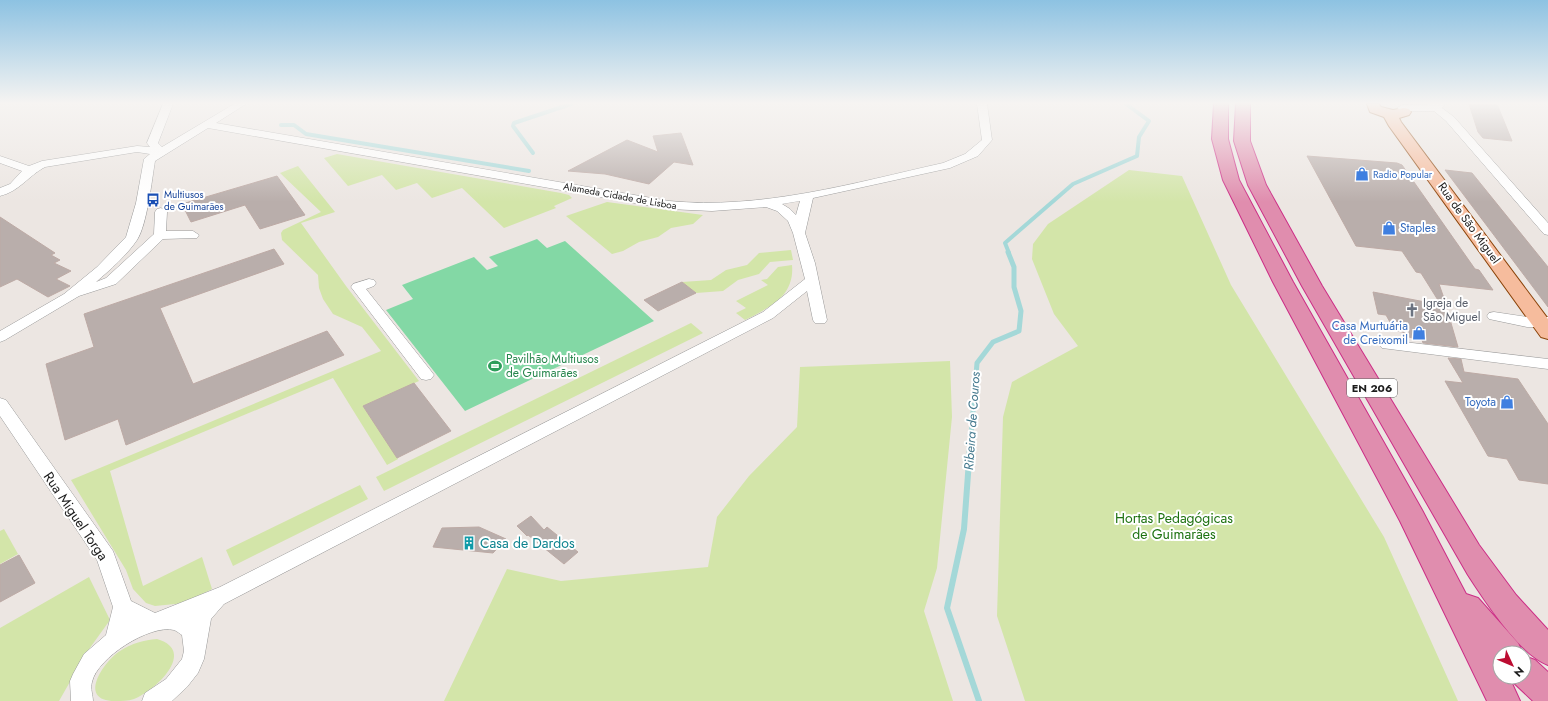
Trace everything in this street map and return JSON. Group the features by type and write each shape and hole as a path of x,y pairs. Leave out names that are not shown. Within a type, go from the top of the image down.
{"highway":[{"name":"EN 206","path":"1220,137 1231,180 1283,282 1412,518 1455,590 1472,613 1500,645"},
{"name":"EN 206","path":"1242,137 1242,141 1257,185 1312,286 1473,559 1512,614 1548,651"},
{"path":"1412,518 1504,701"},
{"path":"1532,678 1548,693"}],"main road":[{"name":"Rua de São Miguel","path":"1404,137 1545,325"}],"street":[{"path":"155,137 152,143 160,152"},
{"path":"0,337 69,297 102,270 132,238 143,198 150,159 187,137"},
{"name":"Alameda Cidade de Lisboa","path":"275,137 687,208 727,208 769,204 946,166 968,158 981,150 987,140 987,137"},
{"path":"1465,137 1548,232"},
{"path":"0,192 14,186 30,170 42,164 137,149 160,152"},
{"path":"0,159 30,170"},
{"path":"799,233 802,215 808,196"},
{"path":"769,204 782,208 788,213 799,233 820,320"},
{"path":"69,297 112,281 160,235 161,212"},
{"path":"160,235 192,235"},
{"path":"82,701 80,685 86,669 98,653 115,639 134,628 158,621 228,593 768,315 811,281"},
{"path":"369,283 358,287 426,375"},
{"path":"1494,316 1545,325"},
{"path":"1388,345 1548,364"},
{"name":"Rua Miguel Torga","path":"0,404 106,557 123,607"},
{"path":"153,701 177,683 188,669 195,654 200,618 211,605 228,593"},
{"path":"115,639 123,607 158,621 183,623 190,627 196,642"}],"green space":[{"path":"337,154 561,193 569,195 572,198 554,206 556,208 504,228 462,188 432,198 417,183 396,190 382,175 348,186 324,158"},
{"path":"298,166 335,212 301,223 346,286 419,381 363,406 398,459 387,465 333,378 110,471 143,586 202,557 212,589 185,603 155,606 146,603 133,589 126,570 71,480 381,351 362,327 333,314 323,299 319,288 318,275 282,240 281,233 283,230 321,212 280,173"},
{"name":"Hortas Pedagógicas de Guimarães","path":"1129,170 1182,176 1231,285 1384,537 1458,701 1025,701 997,616 1003,417 1012,382 1078,346 1054,314 1032,259 1033,244 1048,224"},
{"path":"607,202 703,215 693,224 671,228 658,237 639,242 623,251 612,254 566,216"},
{"name":"Pavilhão Multiusos de Guimarães","path":"537,239 547,248 565,241 654,321 465,411 386,310 413,299 402,285 474,257 487,270 498,266 489,257"},
{"path":"791,250 793,260 770,262 759,274 738,280 723,291 696,293 682,282 711,280 726,270 747,265 759,253"},
{"path":"792,265 792,276 785,293 771,306 745,320 736,313 746,308 736,301 768,285 761,280 767,279 778,267"},
{"path":"691,323 703,333 384,491 376,477"},
{"path":"950,361 952,417 937,568 924,611 953,701 444,701 507,569 561,581 708,567 717,517 749,476 797,427 800,367"},
{"path":"360,485 368,499 233,566 226,550"},
{"path":"4,529 18,554 0,564 0,531"},
{"path":"89,577 110,620 87,652 59,701 0,701 0,628"},
{"path":"157,639 169,645 174,652 173,661 169,670 161,680 143,695 132,700 115,701 104,699 97,695 95,688 97,680 113,656 134,644"}],"building":[{"path":"653,137 682,137 693,165 674,162 649,184 605,174 568,171 627,140 658,152"},
{"path":"1482,137 1510,137 1512,141"},
{"path":"1307,156 1397,163 1402,165 1475,269 1479,270 1493,290 1439,284 1446,304 1442,305 1446,306 1458,347 1423,343 1422,340 1404,336 1403,332 1395,331 1386,315 1378,314 1373,292 1441,305 1421,273 1416,272 1402,251 1356,246"},
{"path":"1445,170 1472,173 1548,267 1548,307"},
{"path":"277,176 305,215 260,229 245,205 191,222 182,204"},
{"path":"0,217 55,253 51,255 60,260 54,263 71,271 56,279 70,286 48,297 17,279 0,287"},
{"path":"274,249 284,264 160,308 193,384 327,331 344,355 126,445 118,419 65,440 46,364 94,347 84,314"},
{"path":"682,282 696,293 658,311 644,300"},
{"path":"1448,358 1461,359 1464,372 1518,379 1548,424 1548,484 1519,480 1507,459 1488,456 1445,381 1463,383"},
{"path":"414,383 451,431 397,458 363,406"},
{"path":"531,516 544,530 547,527 578,552 564,564 528,535 527,536 517,526"},
{"name":"Casa de Dardos","path":"479,527 506,539 493,553 433,547 442,528"},
{"path":"19,555 35,583 0,602 0,565"}],"waterway":[{"path":"322,137 529,171"},
{"path":"521,137 533,153"},
{"name":"Ribeira de Couros","path":"1009,253 1005,243 1073,184 1137,156 1139,137"},
{"name":"Ribeira de Couros","path":"970,448 977,363 993,342 1019,331 1021,311 1014,287 1014,267 1008,252"},
{"name":"Ribeira de Couros","path":"970,447 964,529 947,608 979,701"}],"place":[{"name":"Radio Popular","path":"1362,174"},
{"name":"Multiusos de Guimarães","path":"153,200"},
{"name":"Staples","path":"1389,228"},
{"name":"Igreja de São Miguel","path":"1412,310"},
{"name":"Casa Murtuária de Creixomil","path":"1419,333"},
{"name":"Pavilhão Multiusos de Guimarães","path":"495,366"},
{"name":"Toyota","path":"1507,402"},
{"name":"Casa de Dardos","path":"469,543"}]}
